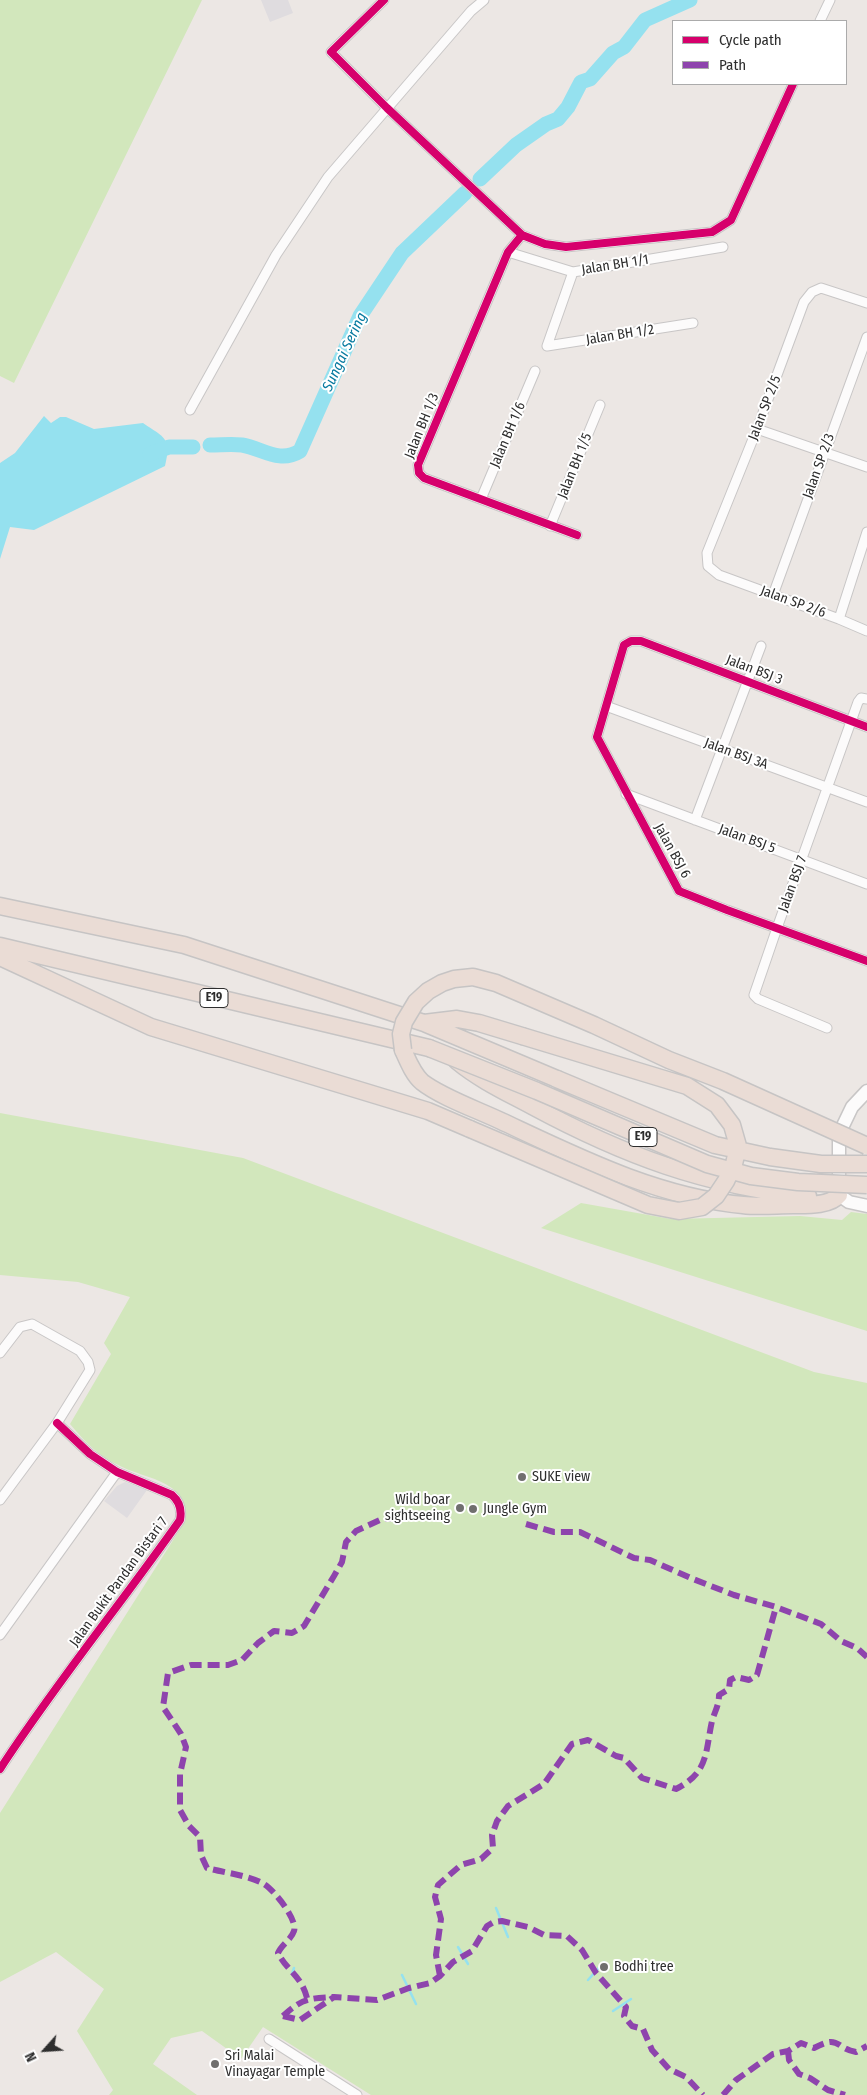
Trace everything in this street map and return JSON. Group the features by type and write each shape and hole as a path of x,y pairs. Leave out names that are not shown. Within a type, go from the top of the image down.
{"highway":[{"name":"E19","path":"0,906 184,945 424,1024 715,1145 795,1161 821,1164 867,1164"},
{"name":"E19","path":"0,946 429,1048 450,1055 707,1164 751,1176 798,1182 867,1185"},
{"path":"0,957 151,1026 428,1111 648,1205 679,1211 702,1207 716,1196 734,1164 738,1146 732,1125 718,1104 687,1086 479,1022 457,1018 424,1024"},
{"path":"832,1198 808,1205 744,1205 690,1196 636,1180 562,1150 422,1082 410,1067 403,1050 401,1034 404,1022 416,1002 428,990 442,983 454,979 473,977 496,983 867,1146"},
{"path":"450,1055 474,1075 577,1130 620,1150 705,1179 743,1188 832,1198"}],"street":[{"path":"384,0 332,52 387,108 522,235 545,244 566,247 712,232 732,220 793,85"},
{"path":"190,410 276,255 328,177 471,10 484,0"},
{"path":"820,20 830,0"},
{"name":"Jalan BH 1/3","path":"522,235 508,252 418,465 419,473 424,478 576,535"},
{"name":"Jalan BH 1/1","path":"508,252 573,272 723,247"},
{"name":"Jalan BH 1/2","path":"573,272 547,346 693,323"},
{"name":"Jalan SP 2/5","path":"719,575 708,566 707,553 757,429 804,302 812,292 821,288 867,303"},
{"name":"Jalan SP 2/3","path":"773,595 867,337"},
{"name":"Jalan BH 1/6","path":"481,499 535,371"},
{"name":"Jalan BH 1/5","path":"550,526 600,405"},
{"path":"757,429 867,467"},
{"path":"839,619 867,532"},
{"name":"Jalan SP 2/6","path":"719,575 839,619 867,632"},
{"name":"Jalan BSJ 3","path":"631,642 641,641 867,727"},
{"name":"Jalan BSJ 6","path":"631,642 624,645 597,737 679,891 867,961"},
{"path":"695,820 761,646"},
{"name":"Jalan BSJ 7","path":"827,1028 754,996 801,859 852,721 864,698"},
{"name":"Jalan BSJ 3A","path":"606,706 867,802"},
{"name":"Jalan BSJ 5","path":"626,794 867,884"},
{"path":"832,1198 839,1134 852,1107 867,1091"},
{"path":"832,1198 850,1195 867,1199"},
{"path":"832,1198 867,1206"},
{"path":"0,1353 20,1327 32,1324 80,1351 84,1354 90,1367 89,1373 57,1423 0,1500"},
{"name":"Jalan Bukit Pandan Bistari 7","path":"0,1769 25,1730 180,1520 180,1507 172,1495 117,1472 90,1454 57,1423"},
{"path":"0,1635 117,1472"},
{"path":"269,2039 357,2095"}],"shaded area":[{"path":"261,0 288,0 293,13 270,22"},
{"path":"125,1482 147,1490 127,1518 104,1501 117,1486"}],"green space":[{"path":"0,0 202,0 14,383 0,376"},
{"path":"0,1113 243,1158 814,1372 867,1383 867,2095 371,2095 263,2027 241,2059 202,2031 171,2038 153,2064 197,2095 109,2095 113,2090 77,2031 104,1989 56,1952 0,1982 0,1813 184,1523 185,1509 181,1498 175,1490 166,1484 131,1471 105,1458 87,1443 70,1424 111,1354 104,1343 130,1297 78,1282 0,1275"},
{"path":"581,1203 671,1219 800,1216 842,1220 851,1212 867,1214 867,1331 541,1228"}],"water":[{"path":"44,416 51,423 60,417 66,417 94,429 143,423 165,440 168,450 165,466 34,530 10,527 0,559 0,463 15,453"}],"waterway":[{"name":"Sungai Sering","path":"480,179 516,145 546,124 558,119 568,107 581,82 590,79 613,53 624,47 645,20 690,0"},
{"name":"Sungai Sering","path":"210,445 242,445 278,456 292,455 300,451 360,316 402,253 465,193"},
{"name":"Sungai Sering","path":"150,454 169,447 193,447"},
{"path":"496,1908 508,1937"},
{"path":"458,1947 468,1964"},
{"path":"588,1980 604,1962"},
{"path":"292,1974 294,1968"},
{"path":"402,1975 416,2004"},
{"path":"613,2011 631,1999"}],"marked path":[{"path":"307,1998 298,1979 278,1953 294,1931 289,1913 273,1892 264,1884 244,1876 207,1868 201,1855 200,1837 189,1826 180,1810 180,1774 186,1747 181,1734 163,1707 168,1673 191,1665 228,1665 242,1660 258,1643 274,1631 292,1633 304,1626 342,1562 346,1542 356,1531 382,1519 431,1515"},
{"path":"526,1524 554,1532 580,1532 634,1558 650,1560 734,1595 776,1607 821,1624 841,1641 857,1648 867,1657"},
{"path":"440,1976 436,1955 441,1919 435,1897 438,1885 461,1865 481,1859 493,1848 492,1835 497,1821 508,1806 544,1784 572,1744 588,1740 616,1756 624,1758 642,1778 676,1789 687,1783 695,1776 704,1761 719,1695 729,1689 730,1680 736,1677 749,1680 757,1675 776,1607"},
{"path":"283,2016 300,2020 334,1997 377,2000 409,1988 430,1983 440,1976 453,1962 472,1951 487,1926 494,1922 502,1921 528,1927 544,1935 567,1936 582,1950 596,1973 626,2007 624,2016 632,2026 643,2029 652,2050 669,2069 686,2077 703,2095"},
{"path":"283,2016 300,2003 318,1998 334,1997"},
{"path":"723,2095 736,2080 773,2054 788,2051 801,2043 814,2048 833,2042 856,2052 867,2046"},
{"path":"788,2051 789,2060 799,2074 810,2078 828,2090 845,2095"}],"cycle path":[{"path":"384,0 331,52 387,108 522,235 545,244 566,247 712,232 731,220 793,85"},
{"path":"522,235 508,252 418,465 419,473 424,478 577,535"},
{"path":"867,727 641,641 631,641 624,645 597,737 679,891 867,961"},
{"path":"0,1769 43,1706 180,1520 180,1506 172,1495 117,1472 90,1454 57,1423"}],"place":[{"name":"SUKE view","path":"522,1477"},
{"name":"Wild boar sightseeing","path":"460,1508"},
{"name":"Jungle Gym","path":"473,1509"},
{"name":"Bodhi tree","path":"604,1967"},
{"name":"Sri Malai Vinayagar Temple","path":"215,2064"}]}
